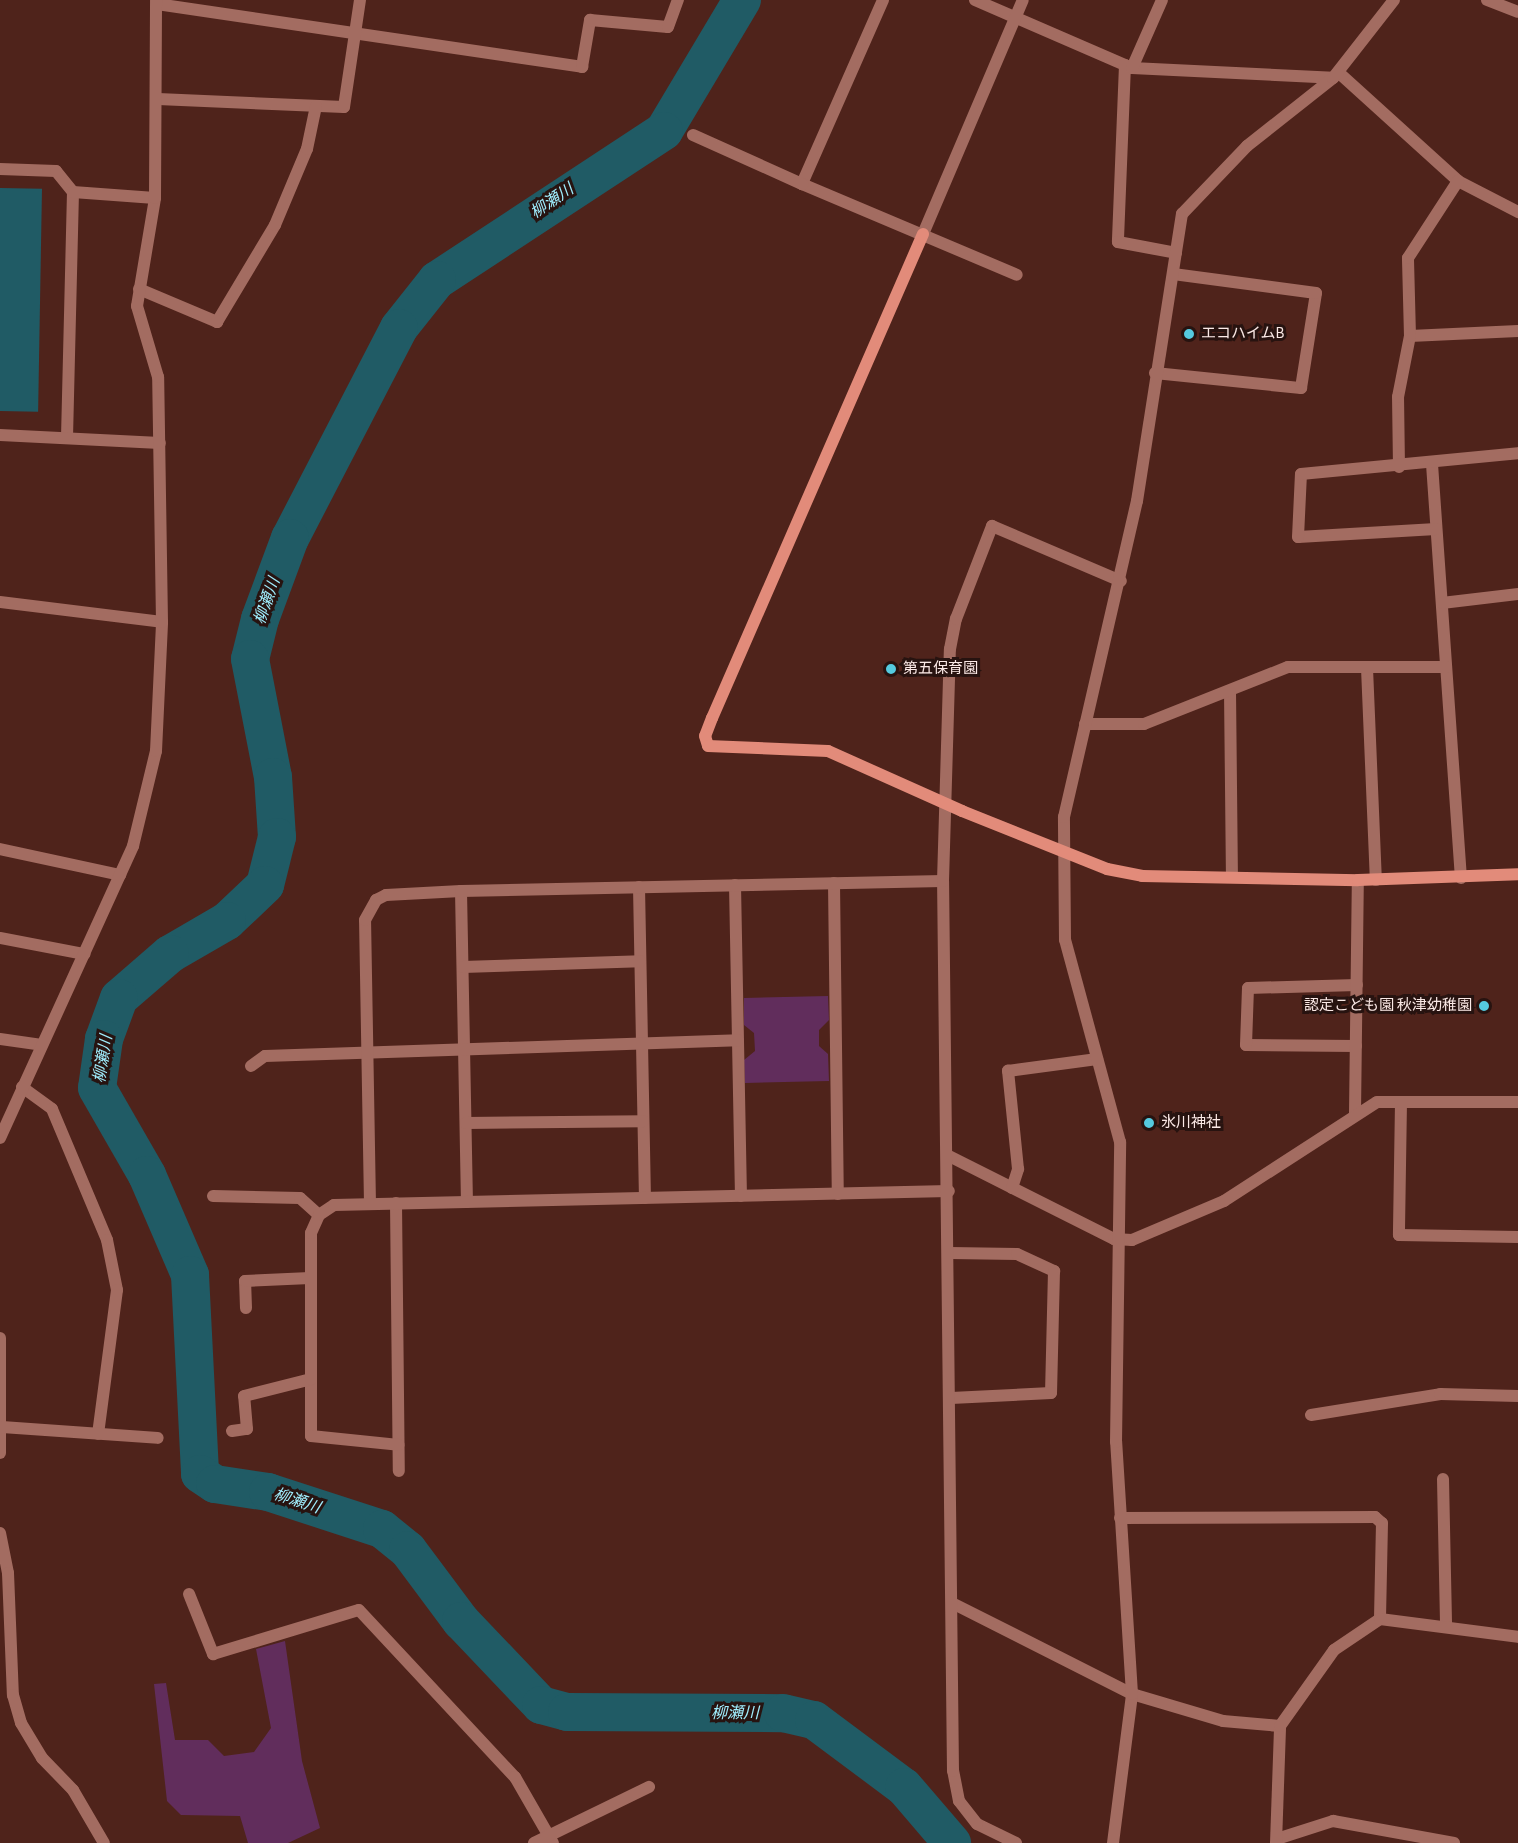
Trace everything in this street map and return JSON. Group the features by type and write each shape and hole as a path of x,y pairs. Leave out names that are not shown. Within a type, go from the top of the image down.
{"street":[{"path":"158,99 344,107 360,0"},
{"path":"0,1138 120,875 152,781 162,622 158,377 137,306 154,198 158,99 157,2 582,67 590,20 668,27 678,0"},
{"path":"802,184 883,0"},
{"path":"975,0 1129,66 1336,75 1458,181 1518,212"},
{"path":"1023,0 705,736 714,750 828,751 946,804 1062,849 1142,876 1376,880 1518,874"},
{"path":"1162,0 1129,66 1118,243 1176,253"},
{"path":"1113,1843 1132,1694 1120,1518 1114,1239 1119,1142 1065,940 1062,849 1064,818 1121,581 1182,214 1247,146 1336,75 1393,0"},
{"path":"1487,0 1518,12"},
{"path":"139,289 218,322 275,225 307,149 316,106"},
{"path":"693,135 802,184 1017,274"},
{"path":"0,169 56,171 73,192 67,438"},
{"path":"1399,467 1398,397 1410,336 1408,258 1458,181"},
{"path":"73,192 154,198"},
{"path":"1155,373 1301,388 1316,292 1173,274"},
{"path":"1410,336 1518,331"},
{"path":"0,435 160,443"},
{"path":"1436,529 1298,537 1301,474 1432,464 1518,453"},
{"path":"1432,464 1461,878"},
{"path":"1016,1843 977,1824 959,1802 953,1771 949,1156 943,881 950,649 956,619 992,526 1121,581"},
{"path":"1442,603 1518,594"},
{"path":"0,602 162,622"},
{"path":"1086,724 1144,724 1288,667 1446,667"},
{"path":"1367,668 1376,880"},
{"path":"1230,691 1232,876"},
{"path":"0,849 120,875"},
{"path":"1355,1113 1358,880"},
{"path":"370,1204 368,910 386,895 461,891 943,881"},
{"path":"834,883 838,1194"},
{"path":"735,885 741,1196"},
{"path":"639,887 645,1198"},
{"path":"461,891 467,1202"},
{"path":"0,938 84,954"},
{"path":"463,967 640,961"},
{"path":"1356,1046 1246,1045 1248,988 1357,985"},
{"path":"0,1039 42,1045"},
{"path":"251,1066 265,1056 368,1050 738,1040"},
{"path":"1012,1188 1018,1169 1008,1071 1097,1059"},
{"path":"22,1087 52,1109 107,1240 117,1290 98,1434"},
{"path":"949,1156 1114,1239 1132,1240 1179,1224 1355,1113 1377,1102 1518,1102"},
{"path":"1401,1102 1399,1235 1518,1237"},
{"path":"466,1123 643,1121"},
{"path":"399,1445 312,1436 311,1233 319,1215 334,1205 949,1191"},
{"path":"213,1197 300,1198 319,1215"},
{"path":"396,1203 399,1471"},
{"path":"950,1253 1017,1254 1054,1271 1051,1394 951,1398"},
{"path":"246,1308 245,1281 310,1278"},
{"path":"0,1338 2,1427 0,1445"},
{"path":"232,1431 247,1429 244,1396 311,1379"},
{"path":"1311,1415 1440,1394 1518,1396"},
{"path":"2,1427 158,1438"},
{"path":"1443,1479 1446,1624"},
{"path":"1120,1518 1376,1517 1382,1523 1380,1619"},
{"path":"0,1533 8,1573 6,1696 28,1738 73,1790 104,1843"},
{"path":"189,1594 213,1654 359,1610 515,1777 551,1839"},
{"path":"952,1603 1132,1694 1223,1721 1280,1726"},
{"path":"1454,1843 1333,1821 1278,1841 1280,1726 1334,1650 1380,1619 1446,1624 1518,1637"},
{"path":"534,1843 551,1839 649,1787"}],"shaded area":[{"path":"828,996 829,1020 819,1030 819,1046 828,1054 829,1081 745,1083 744,1060 755,1051 754,1033 744,1025 744,998"},
{"path":"285,1641 302,1761 320,1828 288,1843 248,1843 240,1816 181,1815 167,1801 154,1684 166,1683 175,1740 208,1740 224,1756 254,1752 271,1728 256,1649"}],"water":[{"path":"0,188 42,189 38,412 0,411"}],"waterway":[{"name":"柳瀬川","path":"742,0 664,131 437,280 399,328 290,538 260,619 250,659 273,777 277,837 265,885 227,921 170,954 119,998 104,1039 97,1088 147,1175 190,1275 200,1474 215,1484 268,1492 382,1529 408,1550 461,1621 541,1705 567,1712 783,1713 814,1720 904,1787 952,1843"}],"place":[{"name":"エコハイムB","path":"1189,334"},
{"name":"第五保育園","path":"891,669"},
{"name":"認定こども園 秋津幼稚園","path":"1484,1006"},
{"name":"氷川神社","path":"1149,1123"}]}
